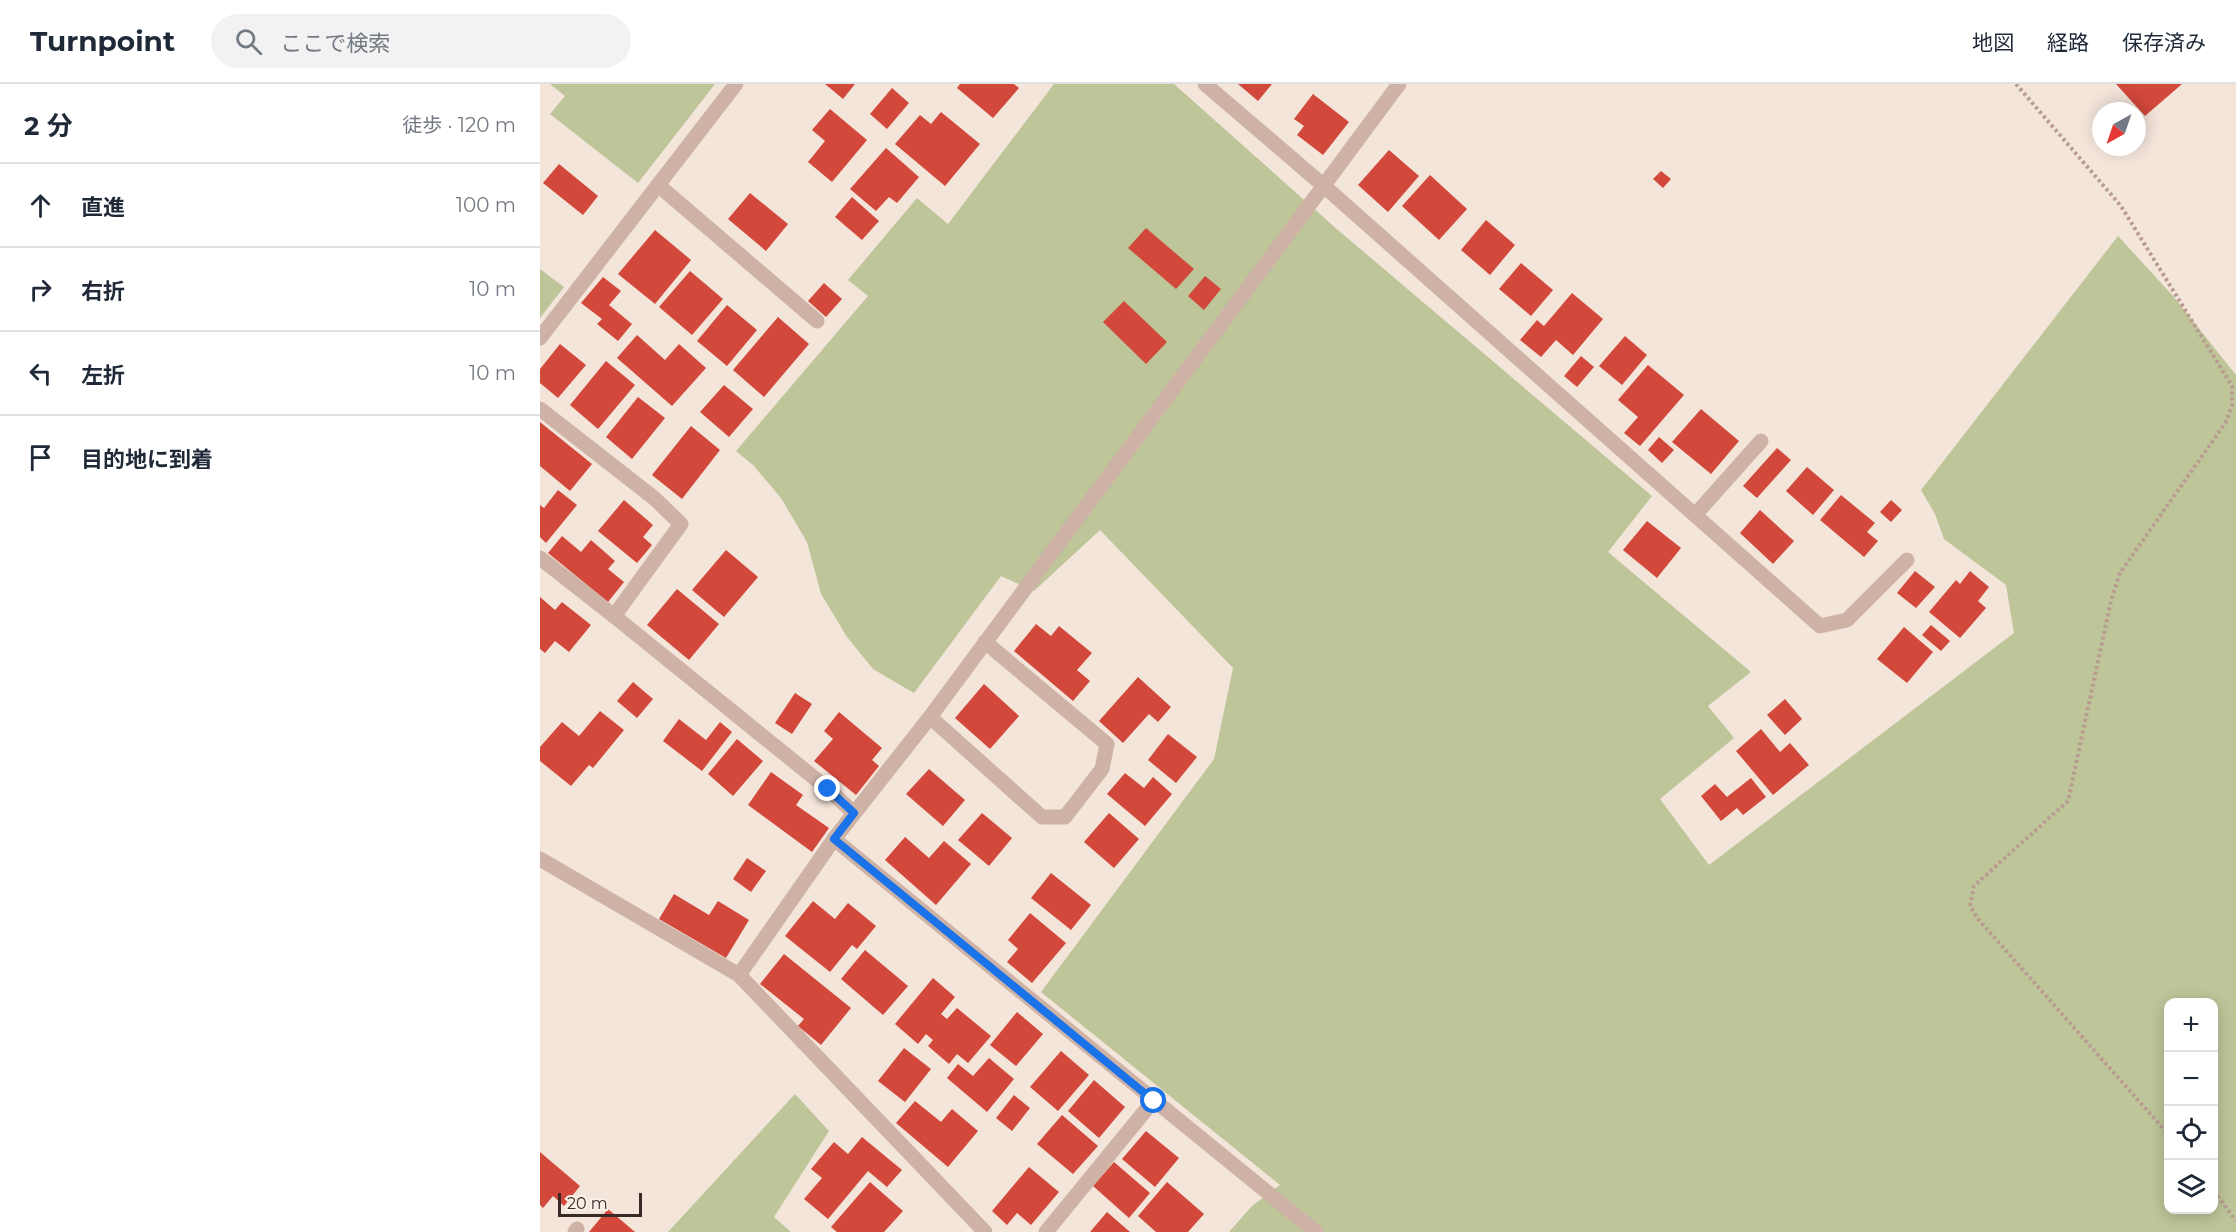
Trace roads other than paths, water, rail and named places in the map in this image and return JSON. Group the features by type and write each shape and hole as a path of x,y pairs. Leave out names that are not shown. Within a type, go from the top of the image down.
{"street":[{"path":"540,338 736,84"},
{"path":"1205,84 1324,186 1820,626 1847,620 1907,560"},
{"path":"740,975 834,839 930,717 1399,84"},
{"path":"658,185 817,321"},
{"path":"540,409 654,498 681,524 614,616"},
{"path":"1695,515 1761,441"},
{"path":"540,558 828,789 854,813"},
{"path":"930,717 1042,818 1065,817 1102,769 1107,744 985,642"},
{"path":"834,839 1316,1232"},
{"path":"540,859 740,975 985,1232"},
{"path":"1046,1232 1154,1101"}]}
